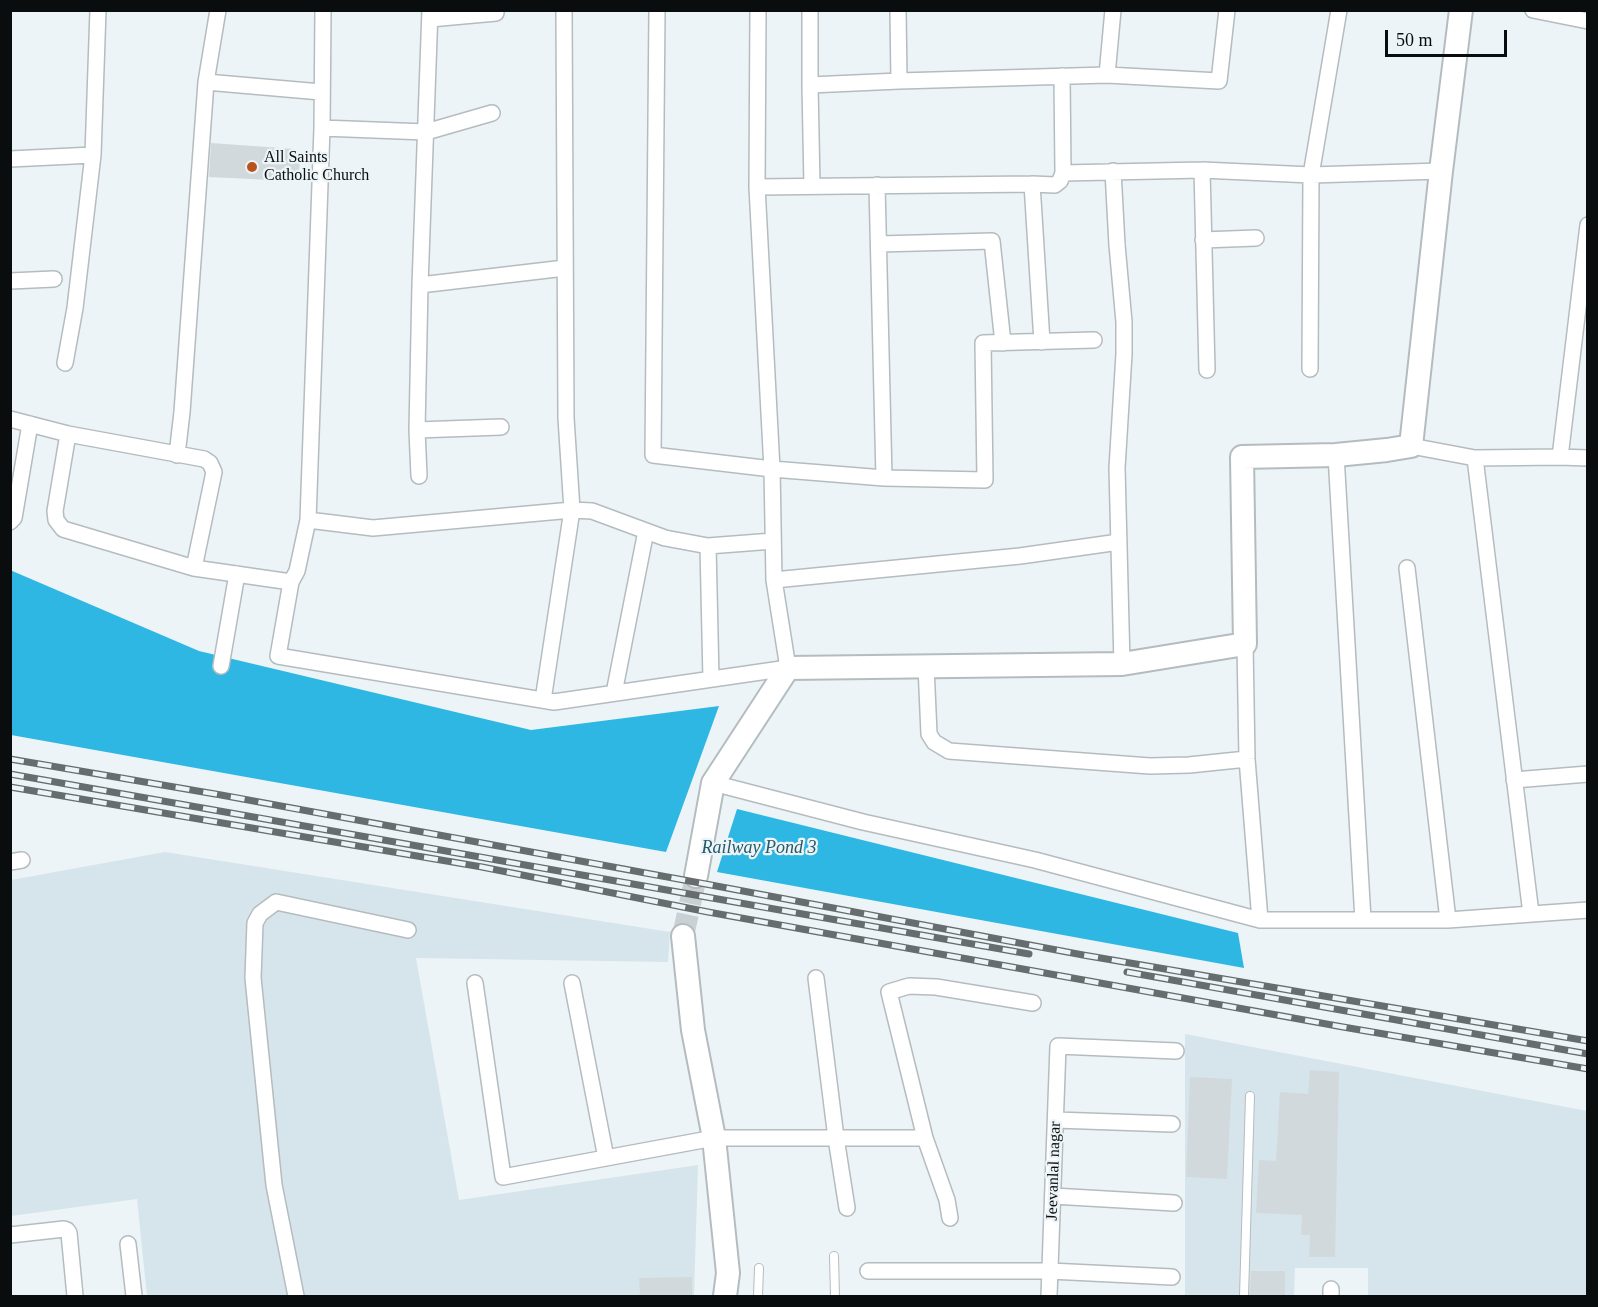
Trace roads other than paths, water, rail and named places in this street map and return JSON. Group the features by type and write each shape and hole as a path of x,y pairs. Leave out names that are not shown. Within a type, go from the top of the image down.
{"street":[{"path":"65,363 75,308 93,155 98,10"},
{"path":"177,455 206,82 218,10"},
{"path":"323,10 322,128 308,520 297,571 291,582 278,656 554,702 788,668 1122,664 1245,644"},
{"path":"543,700 572,510 566,418 564,10"},
{"path":"657,10 653,454 772,469 884,478 985,480 984,343 1094,340"},
{"path":"696,876 713,783 788,668 774,580 772,541 772,469 757,186 758,10"},
{"path":"810,10 812,186"},
{"path":"898,10 899,81"},
{"path":"1107,75 1113,10"},
{"path":"810,85 1107,75 1219,81 1227,10"},
{"path":"1310,369 1311,175 1339,10"},
{"path":"1411,446 1461,10"},
{"path":"1533,10 1587,21"},
{"path":"419,476 417,430 420,285 430,15 496,13"},
{"path":"757,186 1055,185 1060,181 1063,173 1062,76"},
{"path":"206,82 321,92"},
{"path":"322,128 426,132 492,113"},
{"path":"10,159 93,155"},
{"path":"1202,170 1207,370"},
{"path":"1063,173 1202,170 1311,175 1441,171"},
{"path":"1113,171 1124,322 1117,468 1122,664"},
{"path":"1032,184 1042,342"},
{"path":"877,185 884,478"},
{"path":"1560,457 1587,225"},
{"path":"1203,240 1256,238"},
{"path":"879,244 992,241 1003,343"},
{"path":"420,285 565,268"},
{"path":"10,281 54,279"},
{"path":"10,419 68,434 204,459 210,463 214,472 194,568"},
{"path":"10,522 15,518 30,424"},
{"path":"417,430 501,428"},
{"path":"68,434 55,511 56,520 63,529 194,568 291,582"},
{"path":"1260,920 1247,759 1242,457 1336,455 1411,446 1475,458 1587,458"},
{"path":"1336,455 1363,920"},
{"path":"1475,458 1531,914"},
{"path":"308,520 373,528 572,510 592,511 665,538 708,546 772,541"},
{"path":"614,693 646,531"},
{"path":"774,580 1020,556 1119,542"},
{"path":"708,546 711,679"},
{"path":"1407,568 1448,920"},
{"path":"221,666 237,574"},
{"path":"926,666 930,734 934,742 949,751 1150,766 1189,765 1247,759"},
{"path":"1514,780 1587,774"},
{"path":"713,783 863,822 1035,860 1260,920 1448,920 1587,910"},
{"path":"296,1296 274,1185 253,978 255,923 260,914 276,902 408,930"},
{"path":"683,936 693,1030 714,1138 728,1273 725,1296"},
{"path":"816,978 847,1208"},
{"path":"475,983 503,1177 714,1138 926,1138"},
{"path":"572,983 606,1158"},
{"path":"950,1218 947,1200 926,1138 890,992 909,986 936,987 1033,1003"},
{"name":"Jeevanlal nagar","path":"1049,1296 1058,1046 1176,1051"},
{"path":"1056,1120 1172,1124"},
{"path":"1053,1196 1174,1203"},
{"path":"10,1235 67,1230 75,1296"},
{"path":"128,1244 134,1296"},
{"path":"868,1271 1050,1271 1172,1277"}],"lane":[{"path":"1244,1296 1250,1096"},
{"path":"834,1256 835,1296"},
{"path":"758,1296 759,1269"}],"water":[{"path":"10,570 199,651 531,730 719,706 666,852 11,735"},
{"name":"Railway Pond 3","path":"737,809 1238,933 1244,968 717,872"}],"tunnel":[{"path":"683,936 696,876"}],"railway":[{"path":"10,759 221,795 1083,955 1588,1041"},
{"path":"10,774 1029,954"},
{"path":"10,787 482,867 708,912 1588,1069"},
{"path":"1127,972 1588,1054"}],"place":[{"name":"All Saints Catholic Church","path":"252,167"}]}
